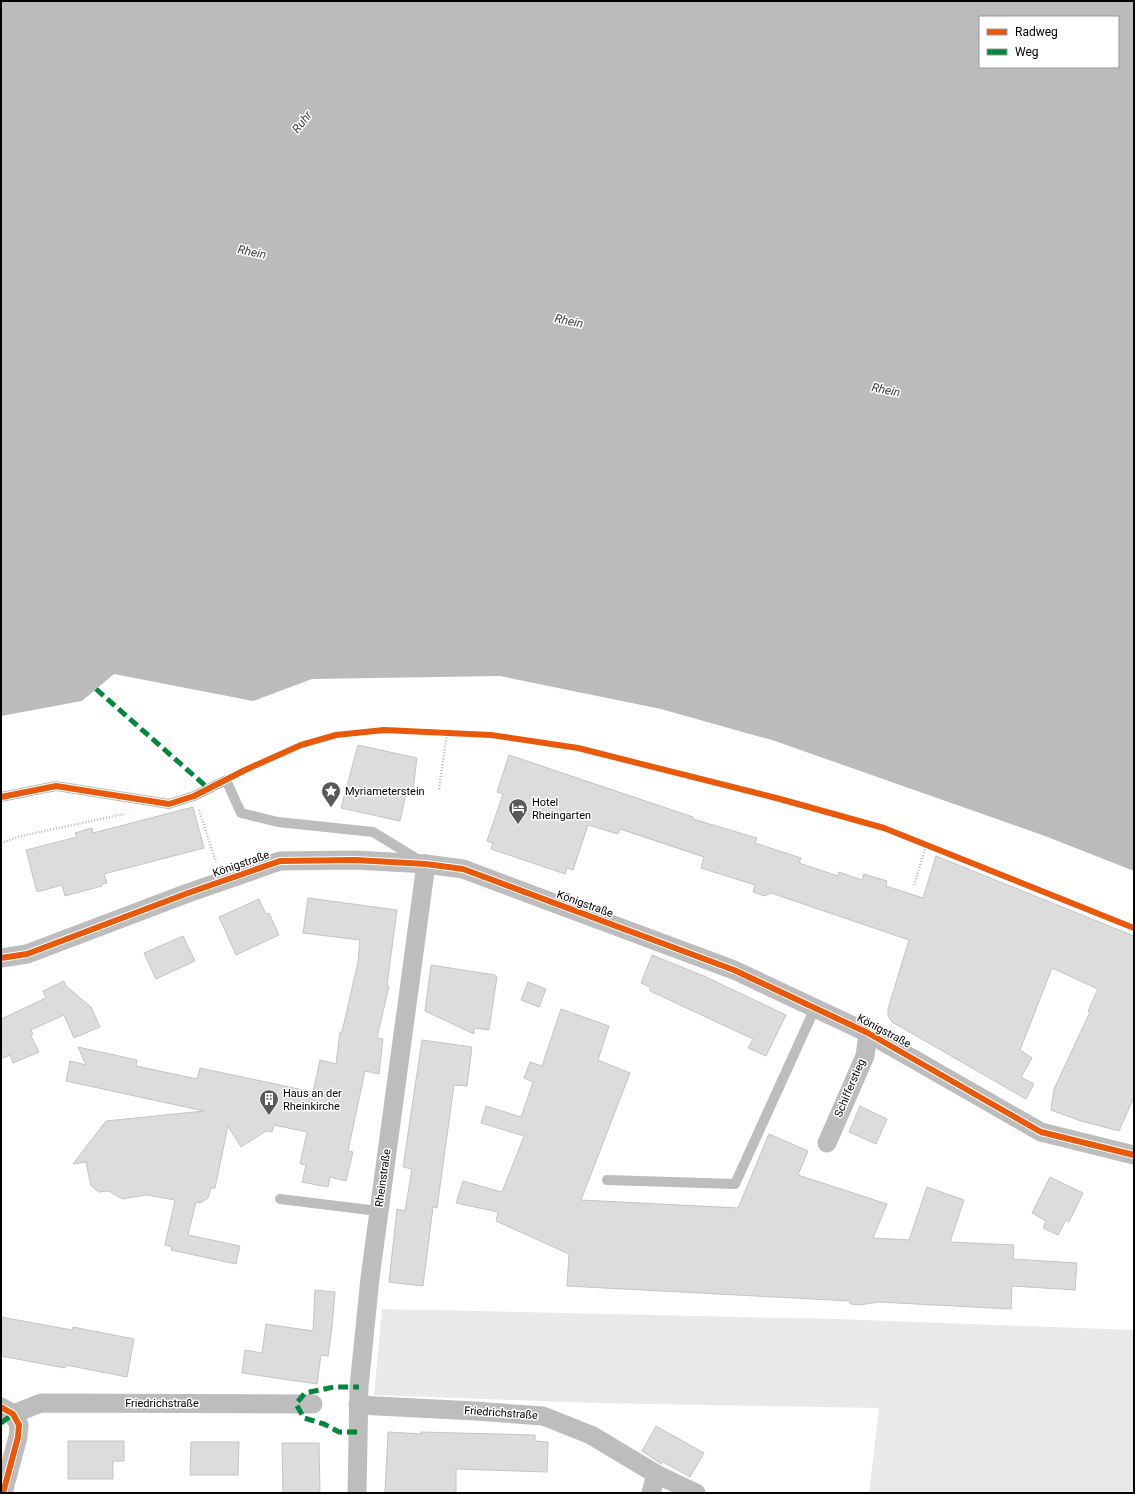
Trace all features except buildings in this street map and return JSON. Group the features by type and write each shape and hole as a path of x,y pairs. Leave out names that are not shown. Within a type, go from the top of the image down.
{"street":[{"name":"Königstraße","path":"1,958 27,954 188,893 280,861 355,860 426,864 463,869 734,970 868,1032 1041,1132 1134,1155"},
{"name":"Rheinstraße","path":"357,1493 358,1405 370,1278 426,864"},
{"name":"Schifferstieg","path":"827,1143 865,1056 868,1032"},
{"name":"Friedrichstraße","path":"7,1410 41,1403 313,1404"},
{"name":"Friedrichstraße","path":"358,1405 543,1416 591,1435 656,1474 696,1493"},
{"path":"3,1493 18,1437 19,1425 7,1410"},
{"path":"651,1493 656,1474"}],"lane":[{"path":"1,797 56,786 169,804 194,796 226,780 241,813 278,822 373,832 426,864"},
{"path":"607,1180 735,1184 815,1008"},
{"path":"280,1199 378,1211"}],"path":[{"path":"439,789 447,734"},
{"path":"194,796 222,881"},
{"path":"1,842 21,836 130,812"},
{"path":"914,885 926,846"}],"shaded area":[{"path":"382,1309 835,1319 1134,1330 1134,1493 869,1493 879,1408 594,1403 374,1395"}],"water":[{"path":"1,1 1134,1 1134,871 1045,836 775,741 661,709 500,676 312,679 253,701 114,674 82,701 1,716"}],"marked path":[{"path":"96,689 209,789"},
{"path":"357,1432 339,1432 324,1424 304,1418 296,1404 305,1393 334,1387 359,1387"},
{"path":"1,1423 13,1414"}],"cycle path":[{"path":"1,797 56,786 169,804 194,796 245,770 301,745 336,735 384,730 491,735 578,748 780,799 884,828 1134,928"},
{"path":"1,958 27,954 188,893 280,861 355,860 426,864 463,869 734,970 868,1033 1041,1132 1134,1155"},
{"path":"1,1407 13,1414 19,1425 18,1437 3,1493"}],"place":[{"name":"Myriameterstein","path":"331,808"},
{"name":"Hotel Rheingarten","path":"518,825"},
{"name":"Haus an der Rheinkirche","path":"269,1116"}],"water label":[{"name":"Ruhr","path":"302,122"},
{"name":"Rhein","path":"252,252"},
{"name":"Rhein","path":"569,321"},
{"name":"Rhein","path":"886,390"}]}
